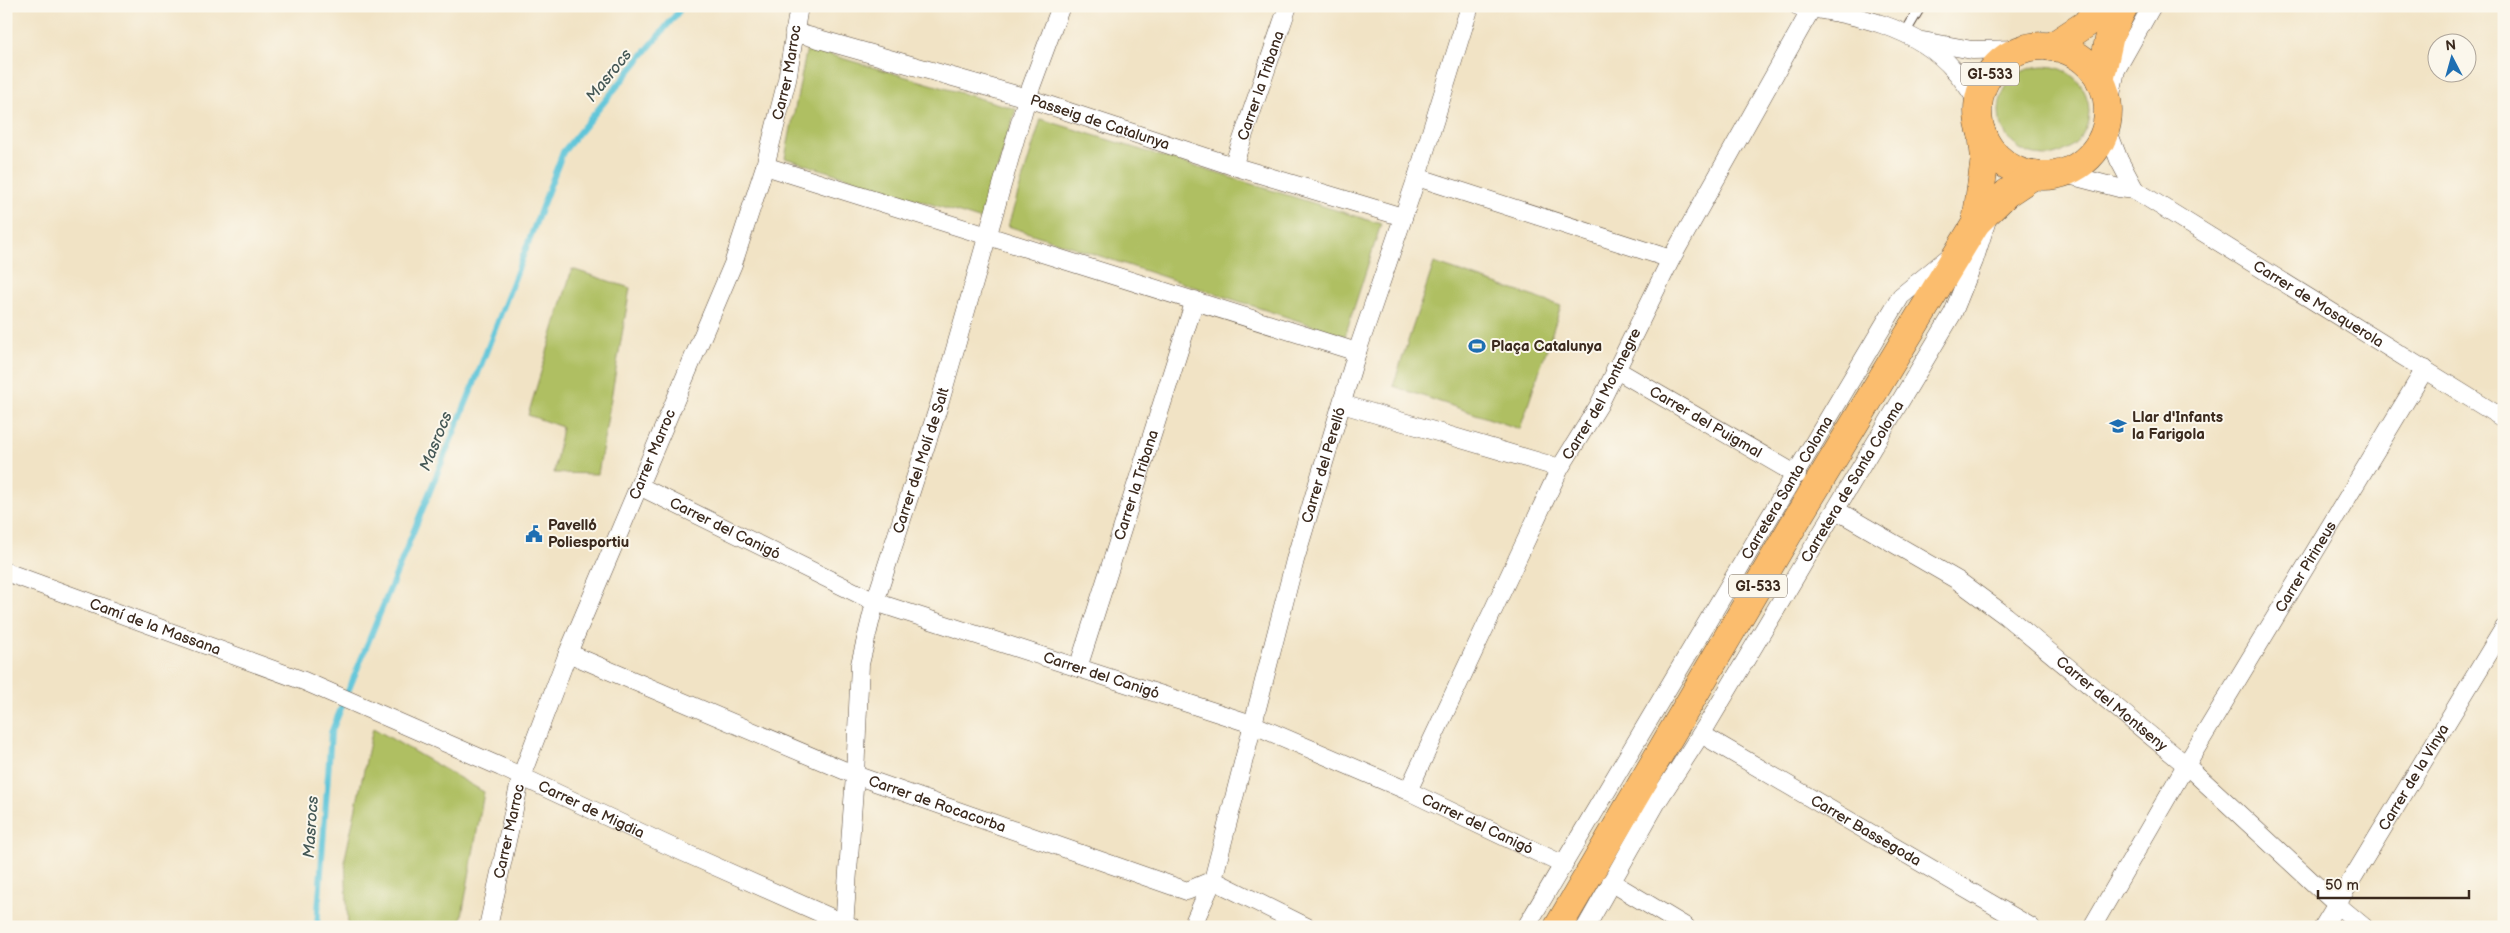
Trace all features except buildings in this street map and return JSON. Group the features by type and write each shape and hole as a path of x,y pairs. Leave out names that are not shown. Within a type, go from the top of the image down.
{"main road":[{"name":"GI-533","path":"1982,134 1990,149 2002,162 2017,171 2047,174 2073,168 2090,155 2101,139 2107,118 2100,81 2110,35 2124,6"},
{"name":"GI-533","path":"2051,47 2086,24 2096,9"},
{"name":"GI-533","path":"1984,216 1985,158 1978,118 1978,102 1984,85 1993,70 2007,58 2023,49 2051,47 2068,51 2083,61 2100,81"},
{"name":"Carretera Santa Coloma","path":"1558,927 1802,512 1962,248 1984,216 2007,193 2047,174"}],"street":[{"name":"Carrer Marroc","path":"488,927 521,778 568,652 733,264 765,166 787,80 799,6"},
{"name":"Carrer del Molí de Salt","path":"846,926 860,664 875,602 939,405 1027,98 1061,6"},
{"name":"Carrer la Tribana","path":"1233,166 1288,6"},
{"name":"Carrer del Perelló","path":"1192,927 1214,880 1252,724 1296,560 1357,352 1417,177 1470,6"},
{"path":"2135,190 2119,160 2107,118 2116,70 2130,42 2152,6"},
{"path":"1807,7 1859,16 1913,37 1972,50 2023,49"},
{"name":"Carrer del Montnegre","path":"1408,791 1560,468 1599,404 1671,259 1807,7"},
{"name":"Passeig de Catalunya","path":"794,32 1027,98 1233,166 1403,217"},
{"path":"1913,37 1955,70 1978,102"},
{"path":"765,166 988,234 1357,352"},
{"name":"Carrer de Mosquerola","path":"2047,174 2135,190 2504,419"},
{"path":"1417,177 1671,259"},
{"name":"Carretera de Santa Coloma","path":"1586,927 1657,802 1701,734 1953,313 1974,261 1984,216"},
{"name":"Carretera Santa Coloma","path":"1526,927 1797,475 1901,296 1962,248"},
{"name":"Carrer la Tribana","path":"1078,668 1195,300"},
{"name":"Carrer del Puigmal","path":"1616,369 1797,475"},
{"name":"Carrer Pirineus","path":"2092,927 2186,765 2425,369"},
{"path":"1342,404 1560,468"},
{"name":"Carrer del Canigó","path":"639,486 875,602 1252,724 1408,791 1564,865"},
{"name":"Carrer del Montseny","path":"1836,510 1957,580 2006,616 2186,765 2335,904 2364,927"},
{"name":"Camí de la Massana","path":"6,572 304,681"},
{"name":"Carrer de la Vinya","path":"2323,927 2335,904 2504,628"},
{"name":"Carrer de Rocacorba","path":"568,652 855,776 1187,891 1214,880"},
{"name":"Carrer de Migdia","path":"304,681 846,926"},
{"name":"Carrer Bassegoda","path":"1701,734 2031,927"},
{"path":"1214,880 1307,927"},
{"path":"1611,882 1686,927"}],"lane":[{"path":"1913,37 1921,6"}],"green space":[{"path":"807,48 1016,109 982,220 785,158"},
{"path":"2044,66 2061,69 2076,79 2086,94 2089,111 2086,128 2076,143 2061,153 2044,156 2027,153 2012,143 2002,128 1999,111 2002,94 2012,79 2027,69"},
{"path":"1041,119 1381,224 1345,336 1008,226"},
{"name":"Plaça Catalunya","path":"1434,263 1561,306 1520,429 1393,386"},
{"path":"572,269 630,288 598,474 554,473 562,427 528,415"},
{"path":"373,728 484,792 460,927 348,927 345,858"}],"waterway":[{"name":"Masrocs","path":"317,927 331,733 475,381 563,152 679,11 679,6"}],"place":[{"name":"Plaça Catalunya","path":"1477,346"},
{"name":"Llar d'Infants la Farigola","path":"2118,426"},
{"name":"Pavelló Poliesportiu","path":"534,534"}]}
